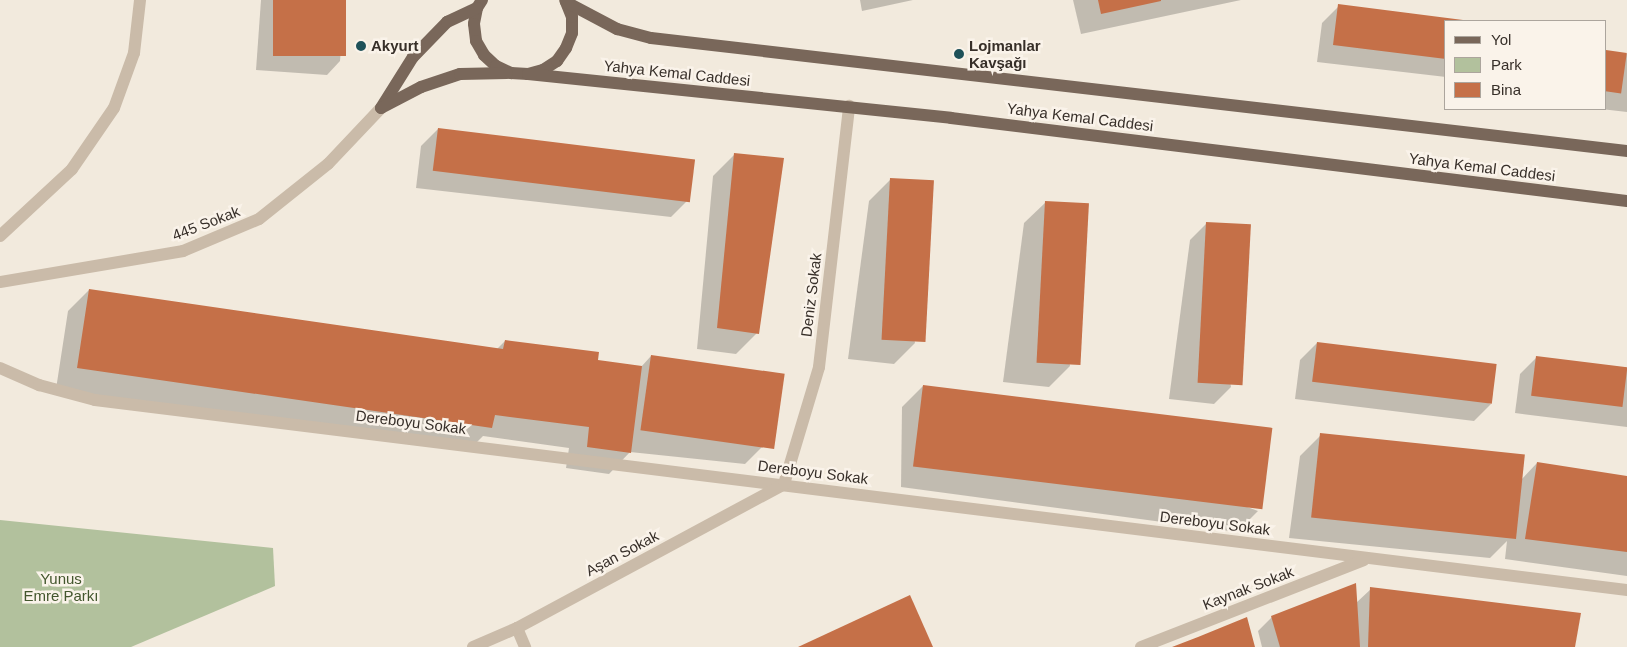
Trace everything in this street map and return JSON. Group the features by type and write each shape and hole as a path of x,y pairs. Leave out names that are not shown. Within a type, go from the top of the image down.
{"main road":[{"path":"528,74 543,70 557,61 566,48 572,33 572,17 566,1"},
{"name":"Yahya Kemal Caddesi","path":"566,1 617,29 651,38 1627,151"},
{"path":"480,2 474,24 476,41 484,55 496,66 511,73"},
{"name":"445 Sokak","path":"382,108 413,57 447,22 480,2"},
{"name":"Yahya Kemal Caddesi","path":"511,73 849,106 1627,201"},
{"name":"445 Sokak","path":"382,108 421,87 460,74 511,73"}],"street":[{"path":"0,236 72,169 114,108 134,53 140,0"},
{"name":"Deniz Sokak","path":"784,484 819,367 849,106"},
{"name":"445 Sokak","path":"0,282 183,251 260,219 328,164 382,108"},
{"name":"Dereboyu Sokak","path":"0,368 39,385 96,400 1627,590"},
{"name":"Aşan Sokak","path":"473,647 517,628 784,484"},
{"name":"Kaynak Sokak","path":"1141,647 1367,559"},
{"path":"517,628 525,647"}],"green space":[{"name":"Yunus Emre Parkı","path":"0,520 273,548 275,586 131,647 0,647"}],"building":[{"path":"273,0 346,0 346,56 273,56"},
{"path":"1098,0 1161,0 1161,1 1101,14"},
{"path":"1338,4 1463,20 1444,20 1444,59 1333,45"},
{"path":"1607,50 1627,53 1621,94 1607,92"},
{"path":"438,128 695,160 690,202 433,171"},
{"path":"734,153 784,158 759,334 717,328"},
{"path":"890,178 934,180 925,342 882,340"},
{"path":"1045,201 1089,203 1080,365 1037,363"},
{"path":"1206,222 1251,224 1243,385 1198,383"},
{"path":"89,289 503,349 505,340 599,352 598,360 642,366 631,453 587,447 589,427 495,415 492,428 77,368"},
{"path":"1317,342 1497,364 1492,404 1312,382"},
{"path":"651,355 785,374 774,449 640,430"},
{"path":"1536,356 1627,367 1622,407 1531,396"},
{"path":"923,385 1272,428 1262,509 913,466"},
{"path":"1320,433 1525,455 1516,539 1311,518"},
{"path":"1537,462 1627,476 1627,552 1525,539"},
{"path":"1356,583 1360,647 1280,647 1271,616"},
{"path":"1370,587 1581,613 1575,647 1368,647"},
{"path":"910,595 933,647 798,647"},
{"path":"1247,617 1255,647 1172,647 1198,637"}],"place":[{"name":"Akyurt","path":"361,46"},
{"name":"Lojmanlar Kavşağı","path":"959,54"}]}
